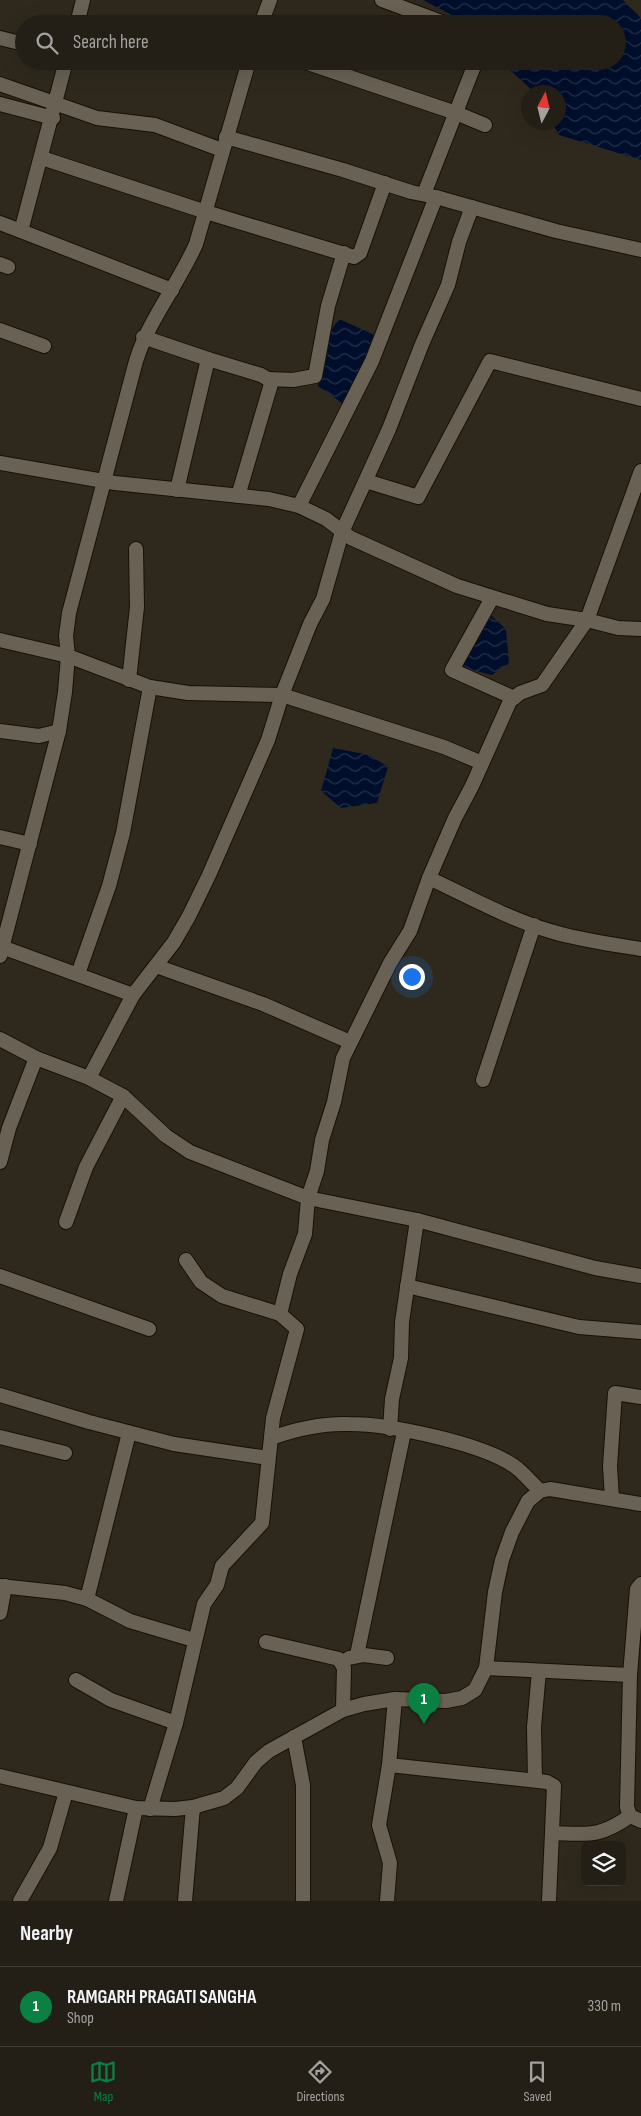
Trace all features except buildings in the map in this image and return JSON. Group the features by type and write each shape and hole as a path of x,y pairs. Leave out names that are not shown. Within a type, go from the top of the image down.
{"street":[{"path":"79,15 83,0"},
{"path":"264,15 270,0"},
{"path":"382,0 423,15"},
{"path":"0,38 15,42"},
{"path":"21,231 53,118 64,70"},
{"path":"133,995 78,974 1,951 59,731 68,656 66,636 69,613 103,481 144,337 183,273 196,244 246,70"},
{"path":"329,70 456,113 485,125"},
{"path":"299,506 372,361 430,196 456,113 473,70"},
{"path":"0,84 97,118 155,125 385,184 556,231 641,250"},
{"path":"0,104 53,118"},
{"path":"42,158 206,212 354,257 360,253 385,184"},
{"path":"89,1078 133,995 174,942 209,875 268,740 282,695 310,624 323,599 342,532 366,481 448,285 459,242 472,207"},
{"path":"0,223 172,290"},
{"path":"144,337 268,379 293,380 315,376 328,306 344,253"},
{"path":"0,330 44,346"},
{"path":"177,490 208,359"},
{"path":"366,481 418,497 490,361 641,399"},
{"path":"238,496 271,390 268,379"},
{"path":"0,463 103,481 270,499 299,506 326,519 351,538 457,586 547,614 587,620 618,628 641,629"},
{"path":"280,1314 290,1274 305,1234 308,1198 317,1171 322,1140 334,1102 343,1058 390,963 410,932 429,878 510,702 520,693 542,685 587,620 638,488 641,471"},
{"path":"129,680 137,607 136,549"},
{"path":"492,598 452,670 514,698"},
{"path":"0,640 68,656 150,687 188,693 282,695 444,747 482,763"},
{"path":"78,974 109,886 123,832 150,687"},
{"path":"0,730 18,735 39,736 59,731"},
{"path":"0,837 30,844"},
{"path":"429,878 498,912 534,925 601,943 641,949"},
{"path":"483,1080 534,925"},
{"path":"156,966 263,1004 350,1042"},
{"path":"0,1039 36,1058 89,1078 123,1096 148,1117 166,1136 190,1152 308,1198 417,1220 595,1268 641,1276"},
{"path":"0,1162 5,1126 36,1058"},
{"path":"66,1222 86,1167 123,1096"},
{"path":"390,1428 392,1399 401,1358 407,1286 417,1220"},
{"path":"116,1901 143,1808 176,1723 204,1604 216,1585 222,1566 262,1523 273,1418 297,1329 280,1314 222,1296 201,1282 186,1260"},
{"path":"0,1276 149,1329"},
{"path":"407,1286 579,1327 641,1332"},
{"path":"612,1498 610,1466 616,1393 641,1397"},
{"path":"0,1395 129,1433 174,1444 268,1458"},
{"path":"271,1438 300,1428 349,1424 390,1428 474,1448 517,1468 540,1491"},
{"path":"357,1655 404,1432"},
{"path":"87,1599 129,1433"},
{"path":"0,1437 65,1453"},
{"path":"0,1776 143,1808 194,1807 224,1798 238,1788 256,1762 269,1751 344,1710 364,1704 395,1699 446,1701 462,1698 475,1690 486,1668 495,1592 502,1560 512,1532 528,1501 540,1491 550,1489 641,1504"},
{"path":"552,1833 602,1833 635,1818 627,1807 630,1675 637,1589 641,1584"},
{"path":"0,1613 3,1586 65,1593 87,1599 130,1621 194,1640"},
{"path":"266,1642 336,1657 342,1662 344,1668 344,1710"},
{"path":"342,1662 357,1655 387,1658"},
{"path":"486,1668 630,1675"},
{"path":"535,1780 534,1720 539,1670"},
{"path":"76,1680 111,1700 176,1723"},
{"path":"387,1901 390,1863 379,1825 389,1765 395,1699"},
{"path":"294,1737 303,1785 303,1901"},
{"path":"389,1765 535,1780 554,1786 549,1901"},
{"path":"20,1901 50,1848 66,1792"},
{"path":"185,1901 194,1807"}],"water":[{"path":"423,0 623,0 641,18 641,160 559,135 556,130 566,130 566,85 526,85 510,70 626,70 626,15 452,15"},
{"path":"339,319 377,336 346,406 318,386 325,339"},
{"path":"487,612 506,629 509,663 492,675 461,667"},
{"path":"333,748 370,755 388,767 377,803 341,808 321,791"}],"place":[{"name":"RAMGARH PRAGATI SANGHA","path":"424,1724"}]}
